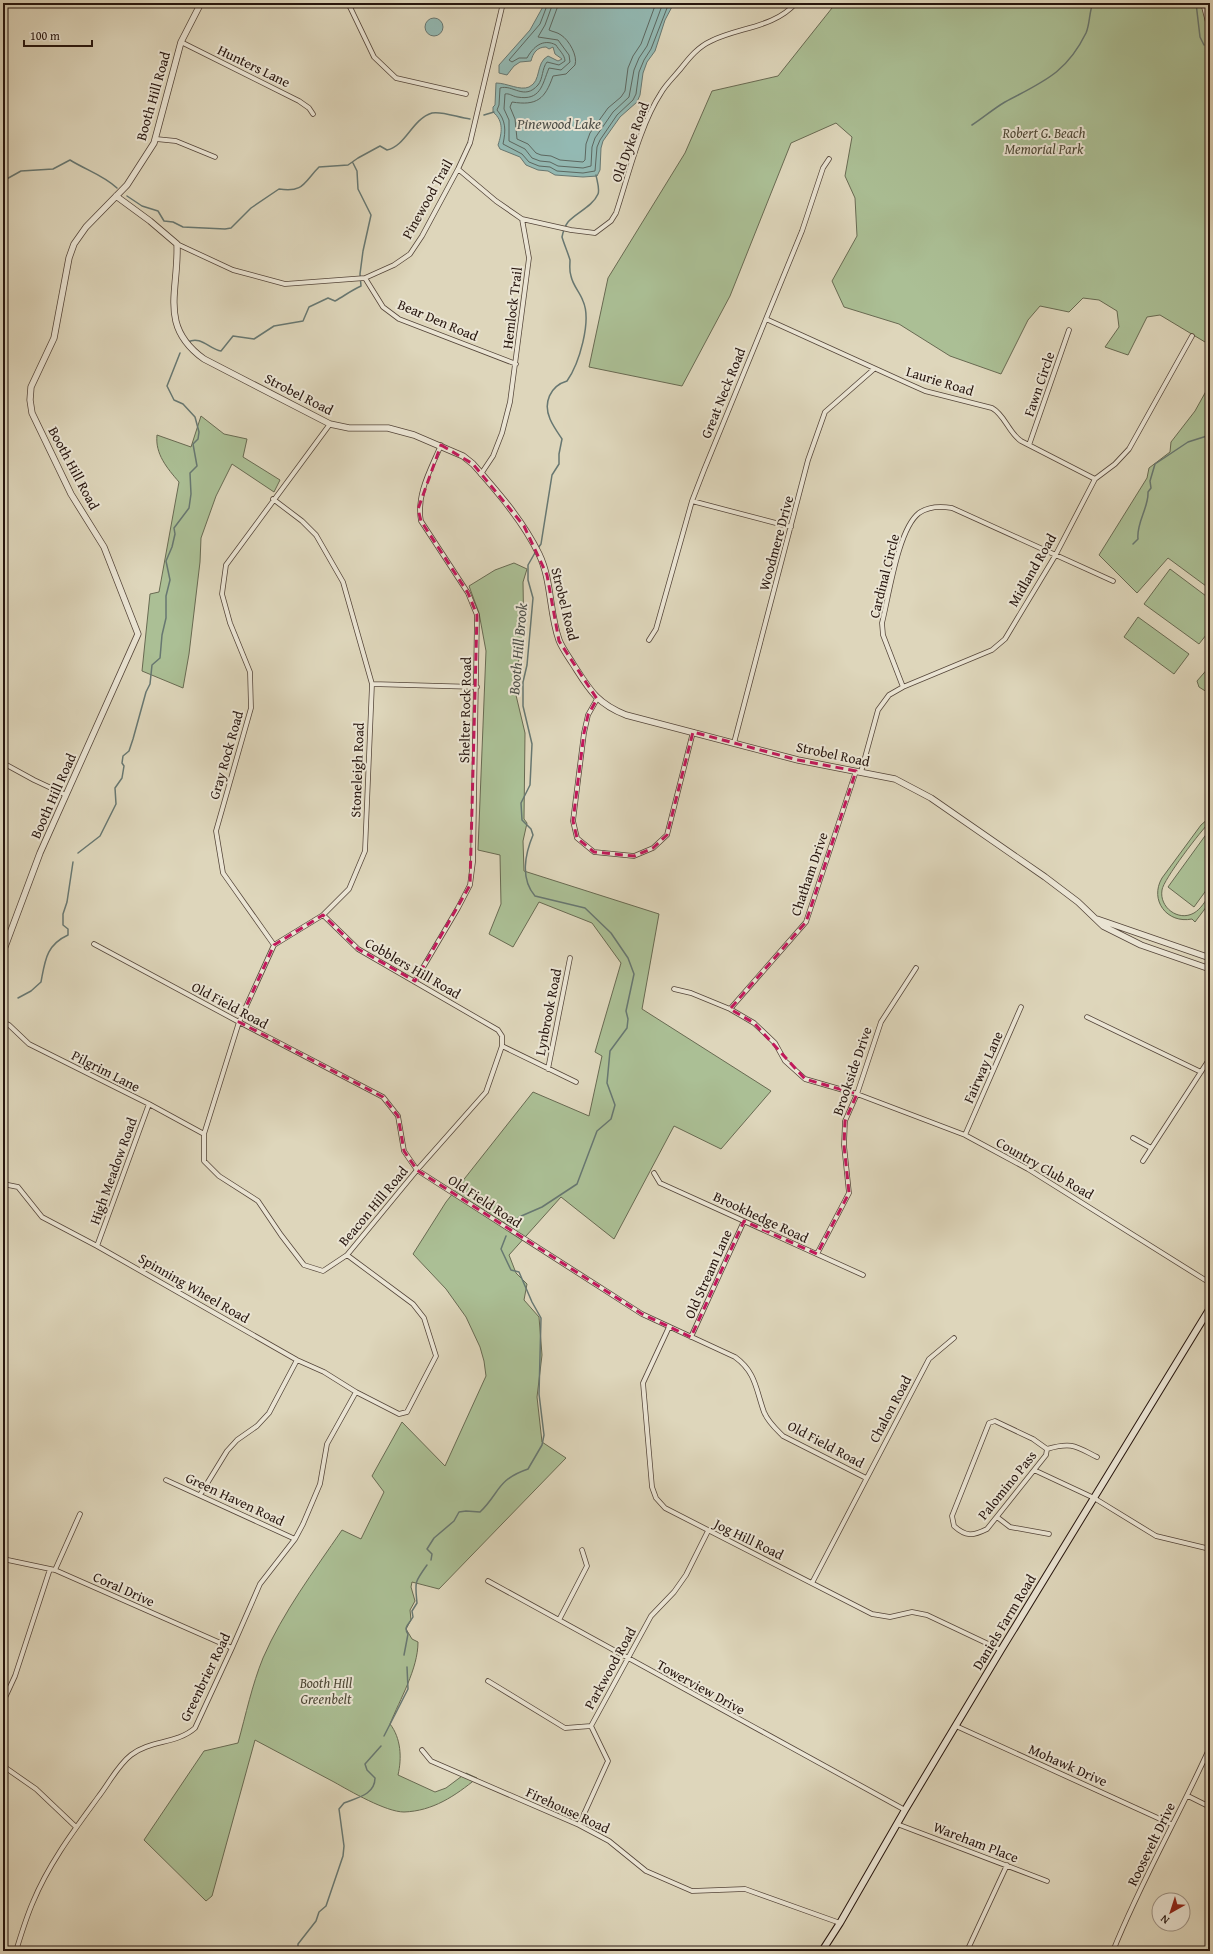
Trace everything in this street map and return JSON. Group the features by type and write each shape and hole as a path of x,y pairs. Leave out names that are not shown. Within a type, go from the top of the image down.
{"main road":[{"name":"Daniels Farm Road","path":"822,1951 1001,1650 1210,1308"}],"street":[{"name":"Booth Hill Road","path":"3,952 40,853 138,634 104,547 71,494 32,413 30,400 31,387 54,338 69,258 74,244 86,227 127,185 156,139 181,42 201,3"},
{"path":"346,3 350,7 374,57 396,78 466,94"},
{"name":"Pinewood Trail","path":"116,196 150,220 177,244 233,270 285,284 362,279 394,265 410,254 422,236 458,169 470,143 503,3"},
{"name":"Old Dyke Road","path":"522,219 571,230 594,233 614,217 644,129 661,92 697,50 710,41 747,30 774,19 796,3"},
{"path":"1203,3 1210,30"},
{"name":"Hunters Lane","path":"181,42 299,101 309,108 313,114"},
{"path":"156,139 176,141 215,157"},
{"name":"Great Neck Road","path":"649,640 656,629 692,501 802,231 823,168 830,159"},
{"path":"458,169 496,201 522,219"},
{"name":"Hemlock Trail","path":"482,474 493,456 502,433 510,402 516,364 529,258 522,219"},
{"name":"Strobel Road","path":"177,244 174,318 183,339 192,350 204,359 330,424 349,428 388,428 441,445 463,456 482,474 524,526 540,556 547,576 559,641 590,691 597,699 610,709 626,715 798,760 895,779 931,798 1044,877 1078,902 1103,926 1141,944 1210,969"},
{"name":"Bear Den Road","path":"362,279 383,307 399,319 516,364"},
{"name":"Laurie Road","path":"766,319 925,391 992,408 999,413 1011,432 1029,445 1095,479"},
{"name":"Fawn Circle","path":"1029,445 1069,330"},
{"name":"Midland Road","path":"858,772 878,710 890,695 903,687 992,650 1005,639 1054,556 1095,479 1115,464 1129,449 1192,336"},
{"name":"Woodmere Drive","path":"734,743 792,527 808,460 825,412 874,369"},
{"name":"Gray Rock Road","path":"274,945 223,874 216,831 251,708 250,672 230,623 222,594 226,565 273,499 330,424"},
{"name":"Shelter Rock Road","path":"415,981 470,885 472,862 477,687 477,615 468,593 421,521 418,509 420,497 441,445"},
{"name":"Stoneleigh Road","path":"273,499 302,521 316,535 343,582 372,684 365,851 349,889 323,915 274,945"},
{"path":"692,501 792,527"},
{"name":"Cardinal Circle","path":"903,687 882,635 882,623 902,538 909,524 920,513 937,506 952,508 1054,556 1113,581"},
{"path":"3,582 5,596 3,601"},
{"path":"3,610 3,615"},
{"path":"372,684 477,687"},
{"path":"597,699 588,715 584,733 572,820 577,838 594,852 634,856 653,848 667,835 694,732"},
{"path":"3,763 66,795"},
{"name":"Chatham Drive","path":"730,1009 806,922 858,772"},
{"name":"Cobblers Hill Road","path":"323,915 358,949 498,1030 502,1036 502,1046"},
{"name":"Strobel Road","path":"1096,918 1210,958"},
{"path":"1141,944 1144,936"},
{"name":"Old Field Road","path":"94,944 238,1022 383,1097 398,1116 404,1151 417,1170 642,1314 735,1357 746,1364 754,1378 765,1414 773,1427 784,1436 866,1478"},
{"path":"238,1022 274,945"},
{"name":"Lynbrook Road","path":"548,1069 570,958"},
{"name":"Brookside Drive","path":"817,1254 849,1192 844,1145 845,1121 857,1094 881,1022 916,968"},
{"name":"Country Club Road","path":"674,989 691,993 730,1009 754,1023 775,1043 785,1061 805,1080 857,1094 965,1135 1028,1169 1210,1283"},
{"name":"Fairway Lane","path":"965,1135 1021,1007"},
{"path":"1087,1017 1201,1072"},
{"name":"Pilgrim Lane","path":"3,1022 9,1025 29,1044 149,1104 204,1134"},
{"name":"Beacon Hill Road","path":"238,1022 204,1134 204,1161 219,1176 258,1200 281,1235 304,1265 323,1270 347,1255 417,1170 486,1092 502,1046"},
{"path":"502,1046 576,1082"},
{"path":"1143,1161 1210,1058"},
{"name":"High Meadow Road","path":"98,1246 149,1104"},
{"path":"1133,1138 1151,1148"},
{"name":"Brookhedge Road","path":"654,1173 660,1183 744,1220 863,1276"},
{"name":"Spinning Wheel Road","path":"3,1184 18,1187 42,1217 98,1246 297,1360 324,1372 356,1392 399,1414 407,1412 436,1356 424,1318 413,1304 347,1255"},
{"name":"Old Stream Lane","path":"691,1337 744,1220"},
{"name":"Jog Hill Road","path":"669,1327 643,1383 652,1487 656,1498 665,1508 872,1614 890,1617 912,1612 927,1615 1001,1650"},
{"name":"Chalon Road","path":"812,1583 929,1359 954,1338"},
{"path":"200,1495 227,1451 237,1440 257,1426 269,1413 297,1360"},
{"name":"Greenbrier Road","path":"16,1951 33,1900 55,1859 76,1827 125,1761 131,1755 154,1743 187,1735 195,1728 260,1584 294,1539 303,1524 318,1491 327,1444 356,1392"},
{"name":"Palomino Pass","path":"995,1421 1033,1439 1047,1449 1046,1455 1034,1470 987,1529 975,1535 960,1532 954,1526 952,1516 989,1423 995,1421"},
{"path":"1047,1449 1062,1445 1072,1445 1097,1457"},
{"path":"1034,1470 1094,1498 1156,1536 1210,1549"},
{"name":"Green Haven Road","path":"166,1480 294,1539"},
{"path":"55,1570 80,1514"},
{"path":"998,1517 1010,1527 1049,1534"},
{"name":"Parkwood Road","path":"579,1825 608,1761 591,1726 651,1616 674,1592 686,1575 708,1531"},
{"path":"559,1620 587,1566 582,1550"},
{"name":"Coral Drive","path":"3,1559 55,1570 232,1648"},
{"path":"3,1702 15,1676 50,1569"},
{"name":"Towerview Drive","path":"488,1581 627,1659 905,1810"},
{"path":"488,1681 565,1728 591,1726"},
{"name":"Mohawk Drive","path":"956,1726 1172,1824"},
{"name":"Roosevelt Drive","path":"1113,1951 1172,1824 1188,1796 1210,1747"},
{"name":"Firehouse Road","path":"422,1750 431,1761 579,1825 610,1841 646,1871 692,1891 745,1889 840,1923"},
{"path":"3,1766 36,1789 76,1827"},
{"path":"1188,1796 1210,1807"},
{"name":"Wareham Place","path":"897,1824 1047,1881"},
{"path":"967,1951 1007,1865"}],"highlighted area":[{"path":"441,445 473,464 524,526 547,575 559,641 597,699 588,715 584,733 573,821 577,838 594,852 634,856 653,848 667,835 693,732 798,760 856,771 806,922 730,1009 754,1023 805,1079 857,1094 845,1121 844,1145 849,1193 817,1254 744,1221 691,1337 642,1314 417,1170 404,1151 398,1116 383,1097 239,1022 274,945 323,915 358,949 415,981 470,885 477,615 468,593 421,521 418,509"}],"green space":[{"name":"Robert G. Beach Memorial Park","path":"836,3 1210,3 1210,345 1160,315 1147,317 1128,355 1105,347 1119,327 1117,311 1099,300 1083,298 1069,312 1040,306 1028,320 1001,374 950,356 899,324 844,307 832,281 857,236 855,198 845,176 852,137 836,123 791,143 730,296 682,386 589,367 608,278 685,153 712,91 778,76"},
{"path":"1210,384 1210,589 1168,558 1137,593 1099,555 1147,478 1149,468 1170,452 1171,442 1195,411"},
{"path":"201,416 224,434 247,439 243,457 280,480 274,492 232,464 216,496 201,538 200,562 189,654 183,688 142,671 150,594 159,592 179,482 166,466 160,455 157,435 191,447"},
{"name":"Booth Hill Greenbelt","path":"514,563 527,569 523,582 524,644 514,675 515,691 525,733 524,819 527,823 523,841 524,871 659,914 642,1009 771,1091 721,1149 674,1126 614,1239 561,1197 509,1255 516,1273 527,1284 524,1300 539,1317 542,1355 537,1397 542,1442 566,1458 439,1589 412,1582 411,1587 415,1601 410,1610 411,1620 406,1629 412,1639 418,1642 417,1652 408,1684 390,1724 394,1730 400,1748 398,1775 435,1792 446,1788 466,1773 477,1778 460,1791 434,1806 415,1811 396,1811 378,1805 358,1795 255,1740 212,1896 206,1901 144,1840 204,1751 238,1743 249,1700 263,1658 271,1641 289,1608 342,1530 361,1539 384,1492 372,1476 402,1422 445,1466 486,1376 480,1347 466,1317 446,1289 413,1254 446,1202 533,1092 589,1116 602,1056 595,1052 621,963 592,923 539,902 513,947 489,934 501,904 500,855 478,850 486,651 479,613 469,586 495,570"},
{"path":"1170,569 1210,599 1210,630 1199,644 1144,604"},
{"path":"1138,617 1189,654 1174,674 1124,637"},
{"path":"1210,666 1210,694 1199,687 1197,681"},
{"path":"1210,817 1210,822 1192,844 1164,884 1162,896 1163,902 1171,911 1182,916 1194,913 1201,907 1210,895 1210,902 1195,922 1192,919 1183,920 1175,918 1163,909 1159,902 1159,886 1162,878 1201,825"},
{"path":"1210,829 1210,885 1194,907 1168,887"}],"water":[{"name":"Pinewood Lake","path":"545,3 674,3 665,20 655,51 647,62 643,73 640,95 637,102 620,117 603,141 601,148 600,170 597,176 583,177 555,175 548,171 538,170 526,165 520,157 500,149 498,145 501,127 499,119 493,112 493,107 495,105 496,83 522,88 529,87 536,81 541,63 544,59 548,56 558,61 562,59 555,54 553,47 549,49 543,47 536,51 531,61 520,62 514,66 507,75 499,73 499,65 530,30"},
{"path":"434,18 440,21 443,27 440,33 434,36 428,33 425,27 428,21"}],"waterway":[{"path":"972,125 1001,105 1042,82 1061,68 1078,47 1086,33 1093,3"},
{"path":"1196,3 1200,37 1204,45"},
{"path":"484,115 494,112"},
{"path":"127,196 142,206 158,211 164,221 173,222 183,227 231,228 251,208 279,189 287,190 299,188 319,167 348,165 380,146 387,150 394,148 425,116 432,113 441,113 470,119"},
{"path":"3,181 21,171 53,169 70,160 112,183 117,188"},
{"path":"188,342 197,340 221,351 233,336 254,339 274,326 303,321 309,307 328,298 335,301 361,286 360,274 363,251 371,215 358,189 357,171 353,163"},
{"name":"Booth Hill Brook","path":"538,548 541,544 552,475 559,464 562,439 550,419 547,407 548,401 552,391 561,383 567,381 572,374 583,342 586,320 583,301 570,274 570,260 562,237 568,222 596,198 599,192 596,175"},
{"path":"78,853 100,836 116,804 115,788 122,778 124,766 122,763 123,756 129,751 133,739 146,692 150,684 152,665 160,658 162,635 166,618 166,596 170,580 166,561 172,547 175,534 174,528 189,508 191,494 190,473 197,466 193,444 198,439 199,432 195,417 183,404 174,400 167,386 180,353"},
{"path":"1133,544 1138,539 1139,527 1147,503 1148,492 1151,488 1150,481 1155,464 1188,442 1210,435"},
{"name":"Booth Hill Brook","path":"513,1226 519,1217 542,1207 577,1184 597,1131 611,1119 615,1105 607,1083 610,1051 627,1028 628,1019 626,1011 634,974 628,958 611,933 585,908 535,896 527,882 525,866 526,858 533,835 531,829 522,820 521,803 530,785 532,744 523,706 523,682 527,665 533,598 528,580 528,565 536,551"},
{"path":"18,998 31,991 41,982 48,954 55,944 68,935 68,929 63,925 63,914 67,902 73,862"},
{"name":"Booth Hill Brook","path":"431,1560 432,1554 427,1549 434,1538 454,1521 459,1512 480,1512 504,1482 518,1473 528,1469 542,1445 544,1435 539,1394 541,1318 532,1302 519,1272 511,1270 501,1249 506,1236"},
{"name":"Booth Hill Brook","path":"404,1655 408,1634 406,1627 413,1617 412,1611 417,1603 416,1583 427,1565"},
{"name":"Booth Hill Brook","path":"384,1736 408,1689 407,1667"},
{"name":"Booth Hill Brook","path":"298,1951 298,1944 316,1921 319,1912 326,1906 343,1856 344,1846 339,1809 344,1803 364,1795 372,1788 375,1778 367,1770 365,1764 381,1746"}]}
